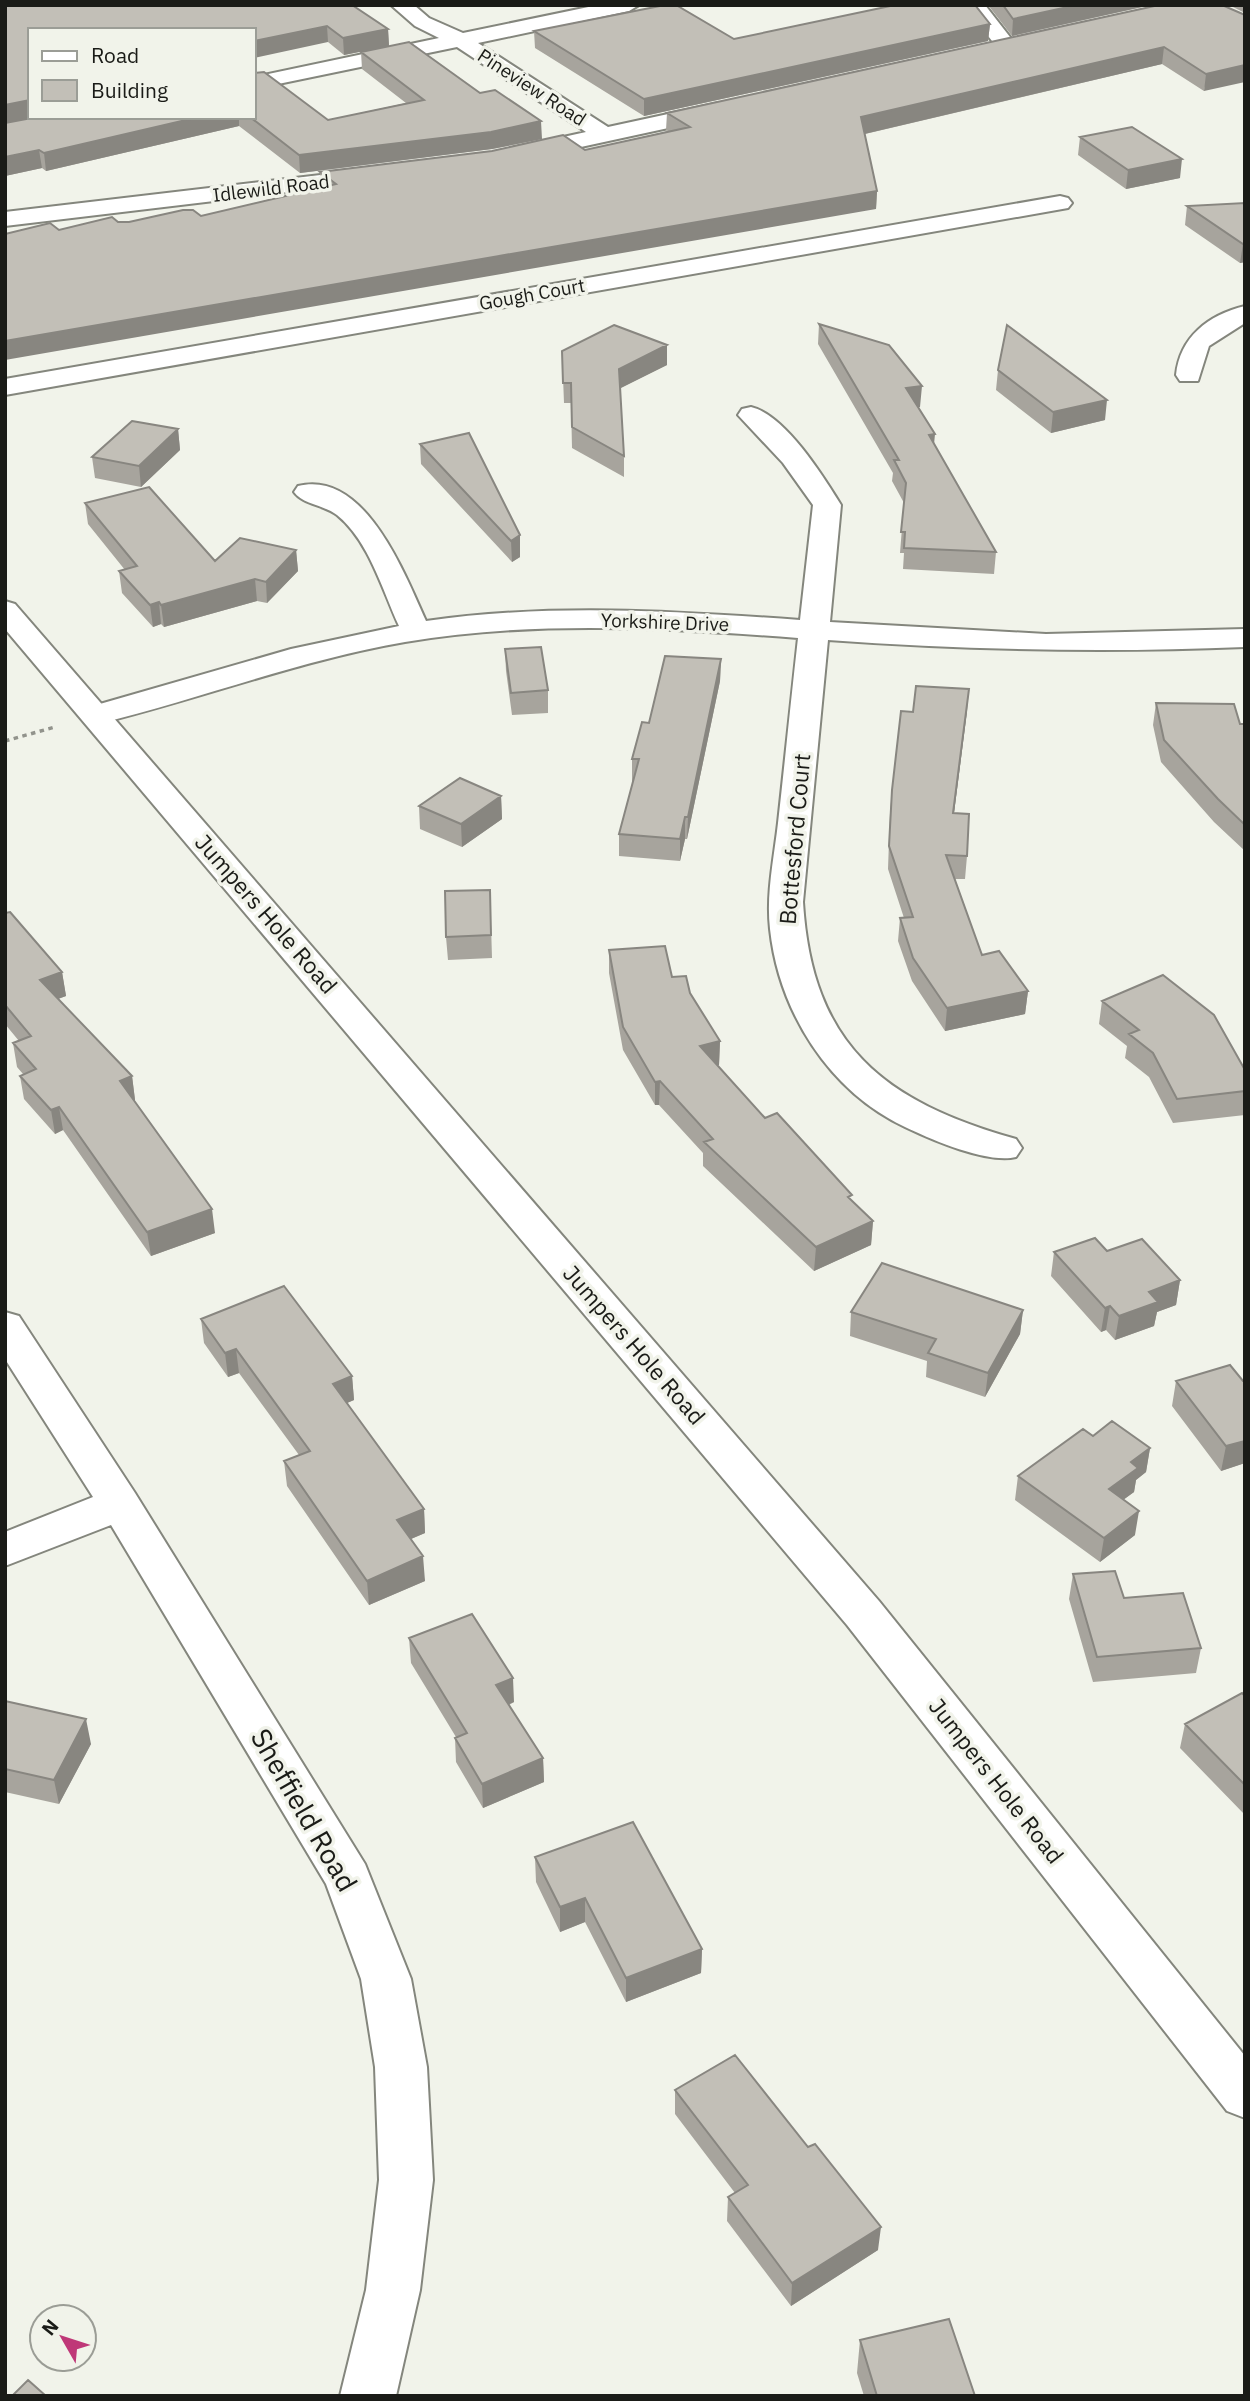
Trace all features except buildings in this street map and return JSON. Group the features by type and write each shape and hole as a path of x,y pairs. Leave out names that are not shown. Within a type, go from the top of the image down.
{"street":[{"name":"Pineview Road","path":"401,5 422,22 460,40 605,135"},
{"path":"256,83 629,5"},
{"path":"974,5 1006,46"},
{"path":"984,51 1030,41"},
{"path":"504,157 739,106"},
{"name":"Idlewild Road","path":"5,219 397,173"},
{"name":"Gough Court","path":"5,387 1060,202"},
{"path":"1189,375 1190,353 1199,340 1245,313"},
{"name":"Bottesford Court","path":"751,415 773,433 799,464 827,505 786,902 791,957 803,993 822,1031 853,1073 880,1097 941,1130 1003,1148"},
{"path":"307,492 342,506 368,533 416,631"},
{"name":"Jumpers Hole Road","path":"5,610 863,1613 1245,2095"},
{"name":"Yorkshire Drive","path":"97,715 338,645 416,631 509,622 602,619 816,628 1017,642 1245,638"},
{"name":"Sheffield Road","path":"5,1326 120,1504 348,1878 386,1979 401,2067 406,2180 393,2290 368,2396"},
{"path":"5,1550 120,1504"}],"path":[{"path":"5,741 97,715"}]}
